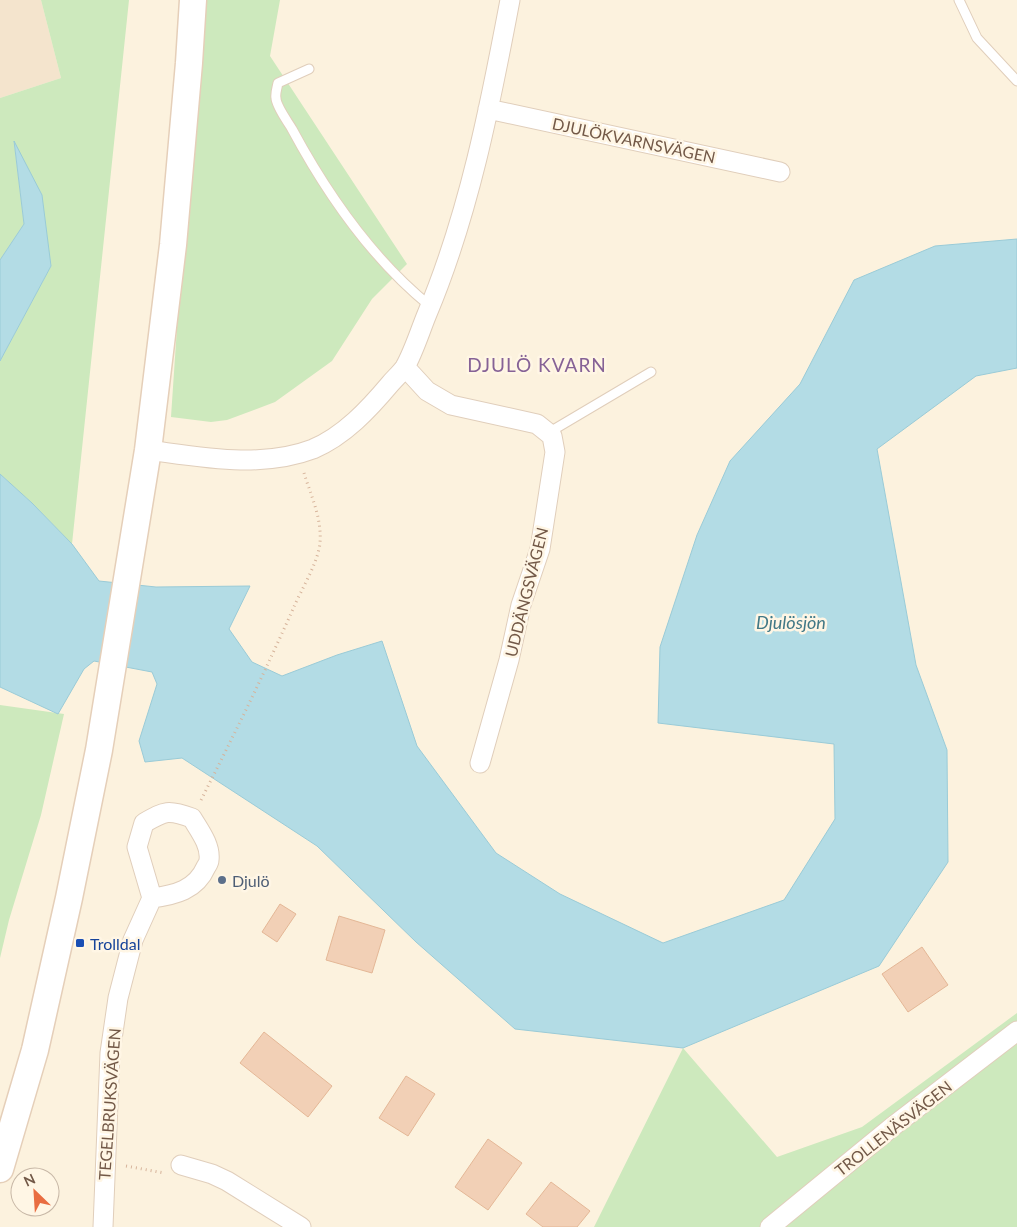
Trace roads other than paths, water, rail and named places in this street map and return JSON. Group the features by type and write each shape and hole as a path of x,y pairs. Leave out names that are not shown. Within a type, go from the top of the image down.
{"main road":[{"path":"0,1169 35,1050 69,898 99,750 148,450 173,245 193,0"}],"street":[{"path":"148,450 200,457 250,459 276,458 312,449 332,440 370,408 405,367 442,278 469,192 510,0"},
{"name":"DJULÖKVARNSVÄGEN","path":"488,109 780,172"},
{"path":"405,367 426,391 451,405 537,424 548,432"},
{"name":"UDDÄNGSVÄGEN","path":"480,763 509,660 521,605 540,549 555,452 552,436 548,432"},
{"path":"163,812 178,813 192,818 206,840 209,860 203,874 189,888 172,896 152,898 137,847 144,823 163,812"},
{"name":"TEGELBRUKSVÄGEN","path":"103,1227 110,1052 118,998 133,940 152,898"},
{"name":"TROLLENÄSVÄGEN","path":"770,1227 892,1127 1017,1031"},
{"path":"181,1165 212,1174 227,1181 301,1227"}],"lane":[{"path":"960,0 977,38 1017,80"},
{"path":"309,69 278,83 275,99 305,154 335,200 405,286 431,306"},
{"path":"548,432 651,372"}],"water":[{"path":"14,141 42,195 51,266 0,361 0,260 24,224"},
{"name":"Djulösjön","path":"1017,239 1017,368 976,376 877,449 916,665 947,750 948,862 879,966 683,1048 515,1029 416,942 317,846 182,758 145,762 139,741 157,684 152,672 94,661 84,669 58,714 0,687 0,474 32,503 72,544 99,581 156,587 250,586 229,629 252,662 282,676 337,655 382,641 417,746 496,853 560,894 663,943 784,900 835,819 834,744 658,723 660,647 697,535 730,461 800,384 854,280 935,246"}],"place":[{"name":"Djulö","path":"222,880"},
{"name":"Trolldal","path":"80,943"}],"district":[{"name":"DJULÖ KVARN","path":"537,364"}]}
